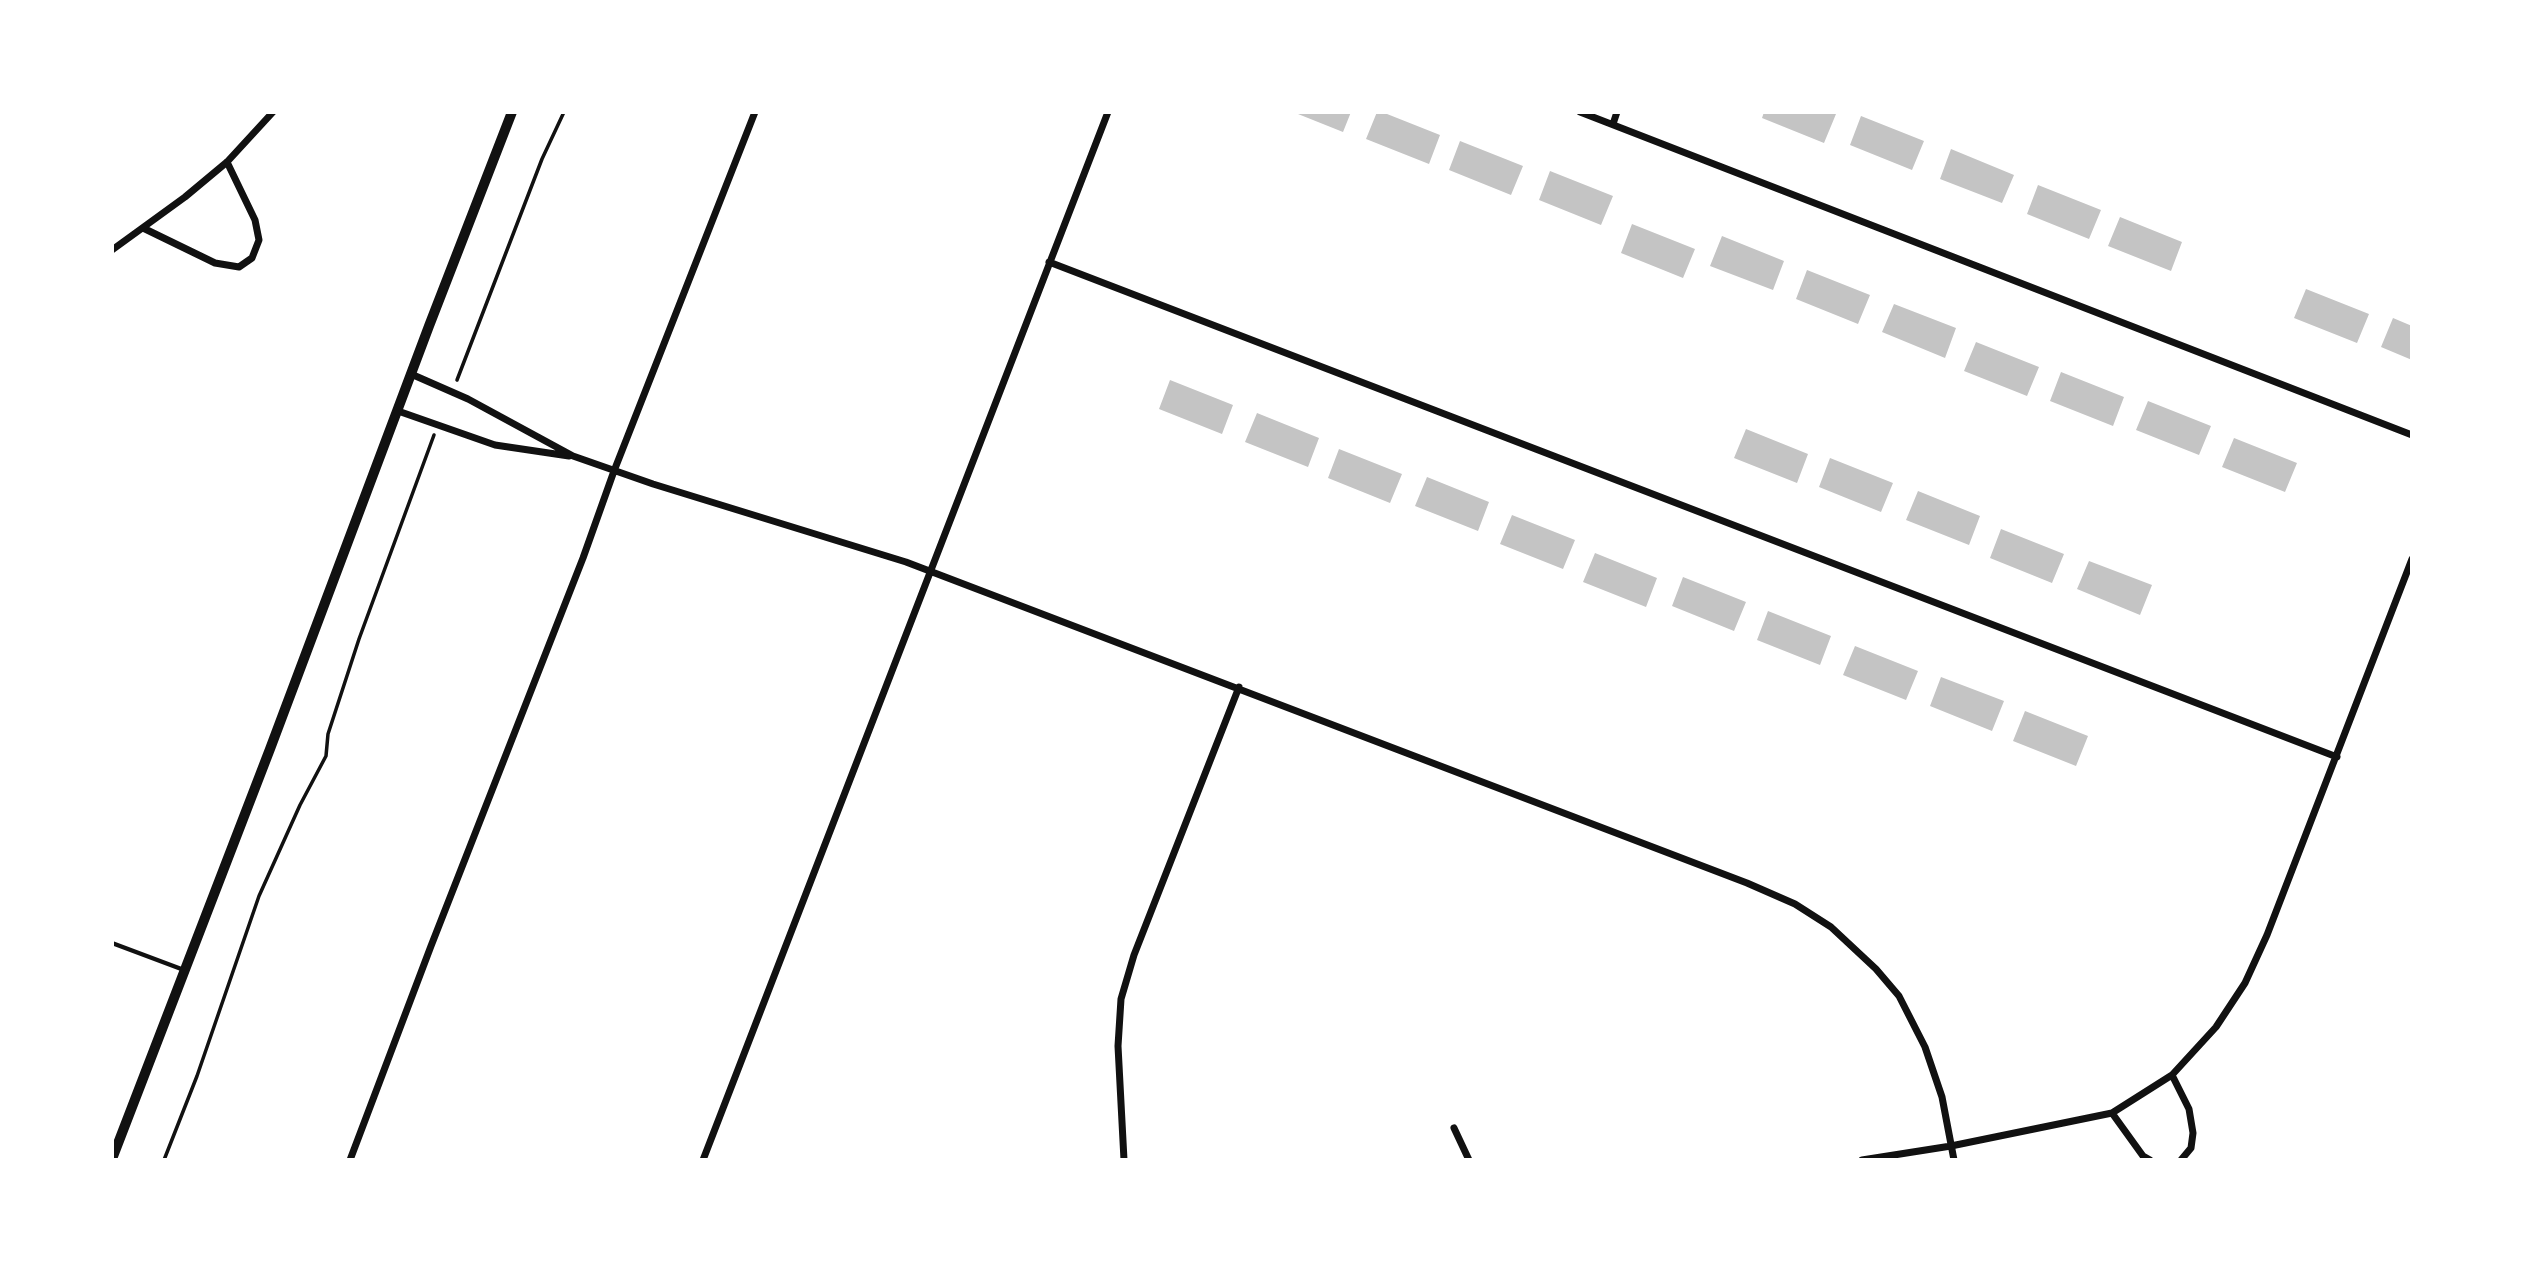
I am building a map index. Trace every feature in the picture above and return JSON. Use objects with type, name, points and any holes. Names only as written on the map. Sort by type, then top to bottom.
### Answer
[{"type":"street","points":[[112,250],[185,197],[227,162],[273,112]]},
{"type":"street","points":[[112,1159],[512,112]]},
{"type":"street","points":[[350,1160],[583,558],[614,471],[755,112]]},
{"type":"street","points":[[716,1160],[704,1158],[1108,112]]},
{"type":"street","points":[[1580,112],[2412,435]]},
{"type":"street","points":[[1613,124],[1618,112]]},
{"type":"street","points":[[143,228],[215,263],[239,267],[252,258],[260,240],[255,220],[227,162]]},
{"type":"street","points":[[1049,262],[2337,757]]},
{"type":"street","points":[[411,374],[451,391],[573,456],[930,571],[1746,883],[1804,910],[1831,928],[1876,969],[1899,996],[1925,1047],[1942,1097],[1954,1160]]},
{"type":"street","points":[[398,411],[495,445],[573,456]]},
{"type":"street","points":[[1862,1160],[1951,1146],[2112,1113],[2172,1074],[2216,1027],[2245,983],[2267,935],[2412,559]]},
{"type":"street","points":[[1124,1160],[1118,1046],[1121,999],[1135,955],[1239,687]]},
{"type":"street","points":[[2172,1074],[2189,1109],[2193,1133],[2191,1149],[2181,1160]]},
{"type":"street","points":[[2112,1113],[2143,1156],[2150,1160]]},
{"type":"street","points":[[1454,1128],[1469,1160]]},
{"type":"lane","points":[[112,943],[185,971]]},
{"type":"path","points":[[451,391],[480,327],[542,159],[564,112]]},
{"type":"path","points":[[164,1160],[197,1076],[259,895],[300,805],[326,756],[328,734],[359,639],[438,426]]},
{"type":"building","points":[[1293,112],[1351,112],[1343,132]]},
{"type":"building","points":[[1377,112],[1440,135],[1429,164],[1366,139]]},
{"type":"building","points":[[1764,112],[1836,114],[1824,143],[1762,118]]},
{"type":"building","points":[[1861,116],[1924,141],[1912,170],[1850,145]]},
{"type":"building","points":[[1460,141],[1523,166],[1511,195],[1449,170]]},
{"type":"building","points":[[1951,149],[2014,175],[2002,203],[1940,179]]},
{"type":"building","points":[[1550,171],[1613,196],[1601,225],[1539,200]]},
{"type":"building","points":[[2038,185],[2101,210],[2089,239],[2027,214]]},
{"type":"building","points":[[2120,217],[2182,242],[2171,271],[2108,246]]},
{"type":"building","points":[[1632,224],[1695,249],[1683,278],[1621,253]]},
{"type":"building","points":[[1722,236],[1784,261],[1773,290],[1710,266]]},
{"type":"building","points":[[1807,270],[1870,295],[1858,324],[1796,299]]},
{"type":"building","points":[[2306,289],[2369,314],[2357,343],[2294,318]]},
{"type":"building","points":[[1894,304],[1956,328],[1945,358],[1882,332]]},
{"type":"building","points":[[2393,318],[2412,326],[2412,360],[2381,347]]},
{"type":"building","points":[[1976,342],[2039,367],[2027,396],[1964,371]]},
{"type":"building","points":[[2061,372],[2124,397],[2113,426],[2050,401]]},
{"type":"building","points":[[1170,380],[1233,405],[1222,434],[1159,409]]},
{"type":"building","points":[[2148,401],[2211,426],[2199,455],[2136,430]]},
{"type":"building","points":[[1257,413],[1319,438],[1308,467],[1245,442]]},
{"type":"building","points":[[1746,429],[1808,454],[1797,483],[1734,458]]},
{"type":"building","points":[[2234,438],[2297,463],[2285,492],[2222,467]]},
{"type":"building","points":[[1339,449],[1402,474],[1390,503],[1328,478]]},
{"type":"building","points":[[1830,458],[1893,483],[1881,512],[1819,487]]},
{"type":"building","points":[[1427,477],[1489,502],[1478,531],[1415,506]]},
{"type":"building","points":[[1918,491],[1980,516],[1969,545],[1906,520]]},
{"type":"building","points":[[1512,515],[1575,540],[1563,569],[1500,544]]},
{"type":"building","points":[[2001,529],[2064,554],[2052,583],[1990,558]]},
{"type":"building","points":[[1595,553],[1657,578],[1646,607],[1583,582]]},
{"type":"building","points":[[2089,561],[2152,585],[2140,615],[2077,589]]},
{"type":"building","points":[[1683,577],[1746,602],[1734,631],[1672,606]]},
{"type":"building","points":[[1768,611],[1831,636],[1820,665],[1757,640]]},
{"type":"building","points":[[1855,646],[1918,671],[1906,700],[1843,675]]},
{"type":"building","points":[[1941,677],[2004,701],[1992,731],[1930,706]]},
{"type":"building","points":[[2025,711],[2088,736],[2076,766],[2013,741]]}]
